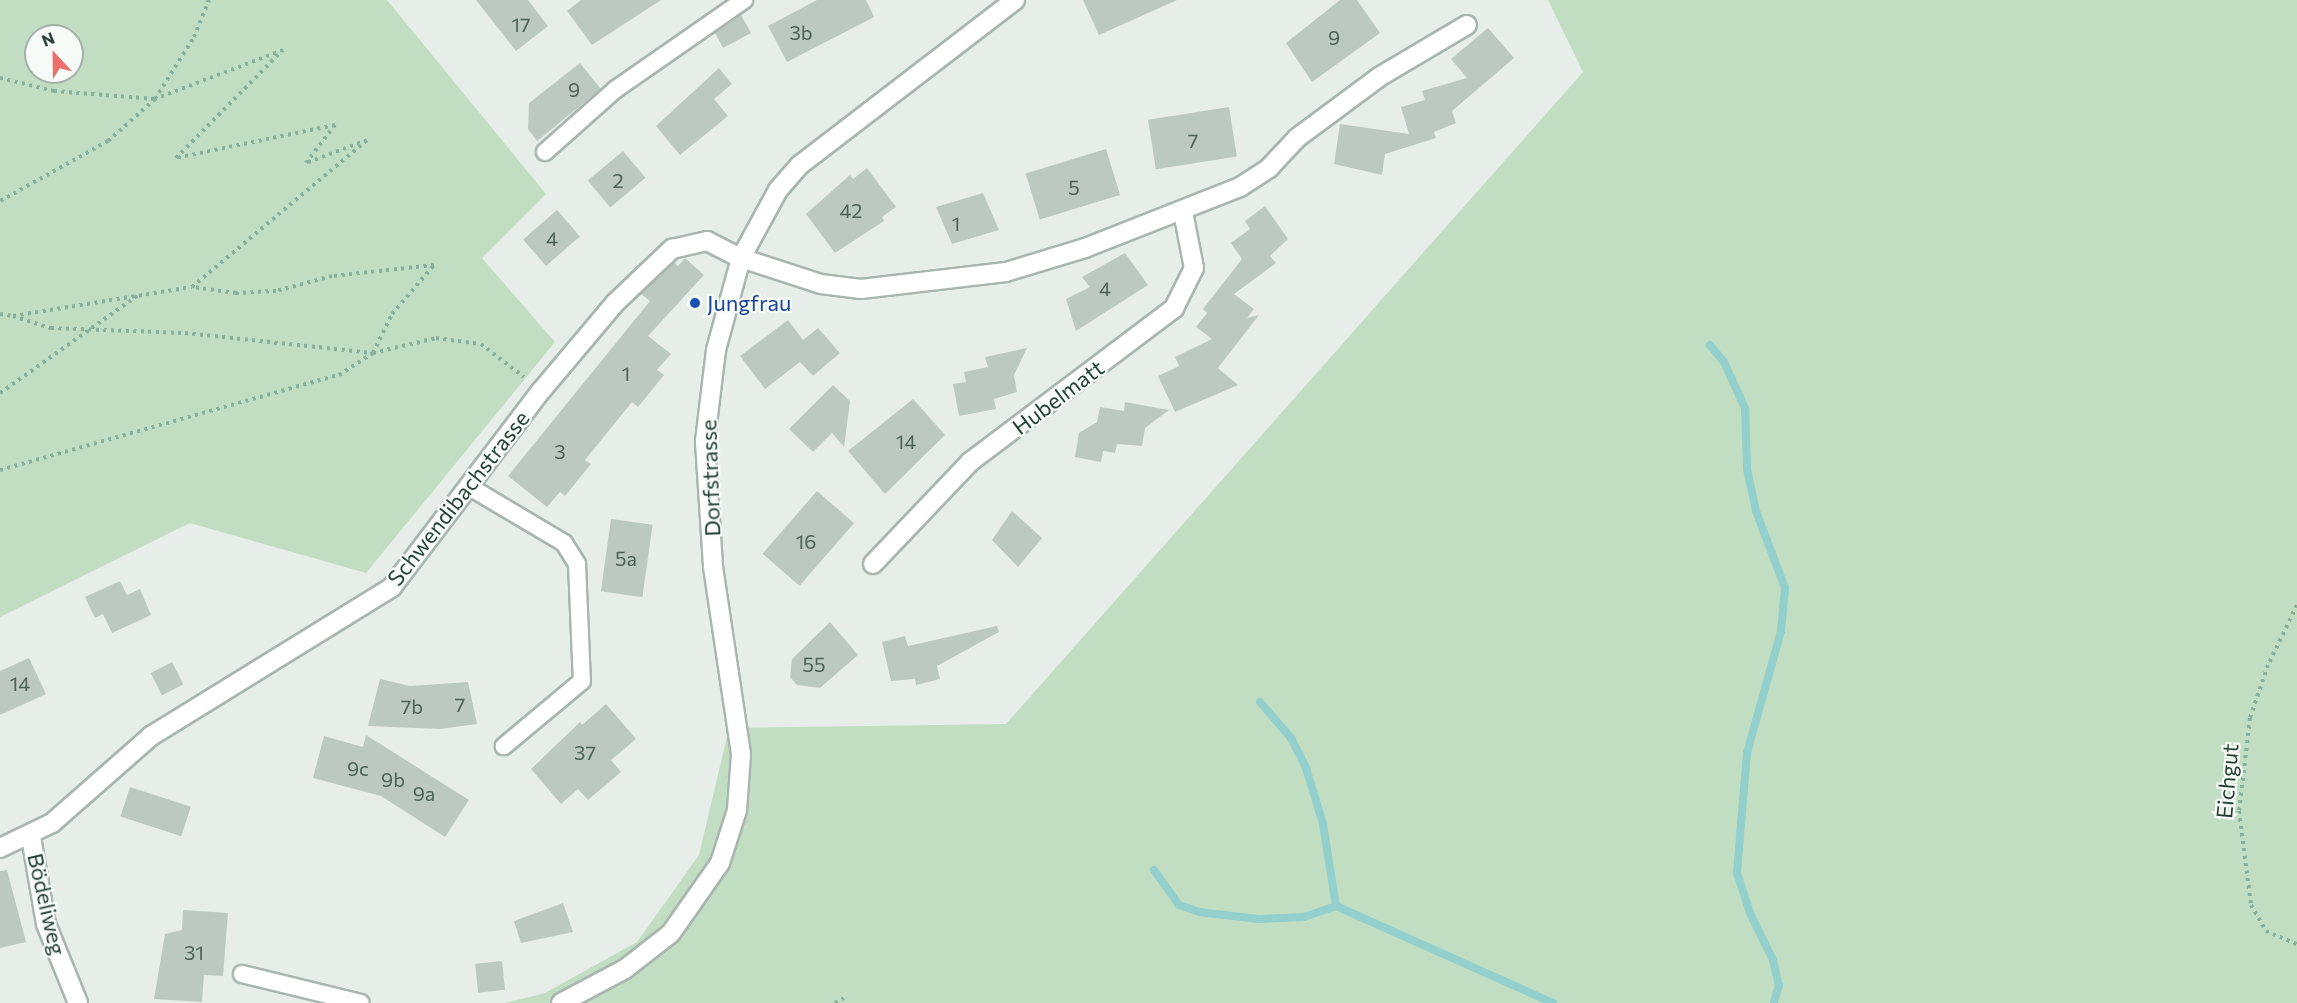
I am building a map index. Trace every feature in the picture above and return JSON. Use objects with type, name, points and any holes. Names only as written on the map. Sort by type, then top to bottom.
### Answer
[{"type":"street","name":"Dorfstrasse","points":[[561,1003],[625,969],[671,933],[711,879],[737,810],[741,754],[713,566],[705,441],[716,350],[741,258],[778,190],[800,165],[1015,0]]},
{"type":"street","points":[[741,258],[842,287],[916,286],[1006,272],[1183,212],[1240,187],[1379,77],[1467,25]]},
{"type":"street","name":"Hubelmatt","points":[[873,564],[970,462],[1174,308],[1194,268],[1183,212]]},
{"type":"street","name":"Schwendibachstrasse","points":[[0,848],[31,837],[151,736],[392,587],[541,391],[615,303],[672,249],[701,240],[741,258]]},
{"type":"street","name":"Bödeliweg","points":[[31,837],[46,924],[78,1003]]},
{"type":"lane","points":[[545,152],[616,89],[744,0]]},
{"type":"lane","points":[[468,486],[564,543],[577,564],[582,681],[504,746]]},
{"type":"lane","points":[[242,974],[361,1003]]},
{"type":"path","points":[[0,201],[108,141],[155,99],[194,37],[209,0]]},
{"type":"path","points":[[0,78],[54,91],[155,99],[283,50],[176,158],[334,125],[306,163],[367,140],[192,287]]},
{"type":"path","points":[[13,316],[192,287],[236,293],[276,291],[332,276],[434,265],[392,314],[373,353]]},
{"type":"path","points":[[0,393],[140,294]]},
{"type":"path","points":[[0,315],[13,316],[51,328],[196,334],[373,353]]},
{"type":"path","points":[[0,470],[339,375],[373,353],[436,338],[481,344],[541,391]]},
{"type":"path","name":"Eichgut","points":[[2297,605],[2268,666],[2250,718],[2239,811],[2251,905],[2266,931],[2297,944]]},
{"type":"path","points":[[835,1003],[844,998]]},
{"type":"green space","points":[[0,0],[387,0],[546,194],[482,258],[555,342],[366,573],[190,523],[0,617]]},
{"type":"green space","points":[[1548,0],[2297,0],[2297,1003],[505,1003],[545,993],[637,942],[699,855],[729,728],[1006,724],[1583,72]]},
{"type":"building","points":[[476,0],[528,0],[548,26],[516,51]]},
{"type":"building","points":[[581,0],[661,0],[592,45],[567,11]]},
{"type":"building","points":[[817,0],[866,0],[874,17],[787,62],[768,26]]},
{"type":"building","points":[[1083,0],[1177,0],[1099,35]]},
{"type":"building","points":[[1340,0],[1357,0],[1380,33],[1312,82],[1286,43]]},
{"type":"building","points":[[741,15],[751,33],[723,48],[715,33]]},
{"type":"building","points":[[1488,28],[1514,58],[1452,111],[1456,123],[1434,132],[1436,138],[1385,154],[1382,175],[1334,164],[1340,124],[1409,134],[1401,107],[1425,100],[1422,91],[1467,78],[1451,59]]},
{"type":"building","points":[[580,63],[601,89],[537,141],[528,129],[529,103]]},
{"type":"building","points":[[719,68],[732,84],[714,99],[728,116],[680,155],[656,126]]},
{"type":"building","points":[[1229,107],[1237,156],[1156,169],[1148,120]]},
{"type":"building","points":[[1106,149],[1120,195],[1040,219],[1026,174]]},
{"type":"building","points":[[623,151],[645,178],[610,207],[588,181]]},
{"type":"building","points":[[867,168],[896,207],[882,217],[884,221],[835,253],[806,214],[850,175],[853,179]]},
{"type":"building","points":[[983,193],[999,230],[952,244],[936,207]]},
{"type":"building","points":[[1265,206],[1288,239],[1270,256],[1276,263],[1234,294],[1254,309],[1247,318],[1259,315],[1218,368],[1238,385],[1175,412],[1158,376],[1179,366],[1175,357],[1212,339],[1196,327],[1207,313],[1203,309],[1242,259],[1231,243],[1250,229],[1245,221]]},
{"type":"building","points":[[557,210],[580,236],[546,266],[523,240]]},
{"type":"building","points":[[1125,253],[1148,285],[1076,331],[1066,299],[1090,287],[1082,277]]},
{"type":"building","points":[[685,258],[704,275],[648,336],[671,354],[657,370],[664,375],[638,407],[632,402],[585,460],[591,464],[565,496],[560,492],[547,507],[508,476],[650,301],[641,294],[674,262],[678,266]]},
{"type":"building","points":[[788,320],[803,340],[818,328],[840,353],[813,376],[800,362],[765,389],[740,356]]},
{"type":"building","points":[[1027,348],[1014,375],[1017,392],[994,399],[996,409],[959,416],[953,384],[966,382],[964,372],[988,367],[985,357]]},
{"type":"building","points":[[833,385],[850,401],[844,447],[832,433],[813,452],[789,429]]},
{"type":"building","points":[[913,399],[945,435],[885,494],[848,451]]},
{"type":"building","points":[[1125,402],[1169,410],[1145,428],[1142,446],[1117,444],[1115,453],[1103,451],[1101,462],[1075,457],[1079,433],[1097,422],[1100,407],[1124,411]]},
{"type":"building","points":[[817,491],[854,523],[800,586],[763,554]]},
{"type":"building","points":[[1012,511],[1042,538],[1018,567],[992,540]]},
{"type":"building","points":[[611,519],[653,525],[642,597],[601,591]]},
{"type":"building","points":[[120,581],[127,595],[140,589],[151,615],[112,633],[103,614],[95,618],[85,597]]},
{"type":"building","points":[[830,622],[858,655],[820,688],[797,685],[790,677],[792,659]]},
{"type":"building","points":[[997,626],[999,632],[937,666],[940,679],[916,685],[915,679],[891,681],[882,642],[905,636],[908,646]]},
{"type":"building","points":[[29,658],[46,694],[0,715],[0,671]]},
{"type":"building","points":[[172,662],[183,684],[162,695],[151,673]]},
{"type":"building","points":[[380,679],[410,686],[468,682],[477,724],[440,729],[368,726]]},
{"type":"building","points":[[606,704],[636,739],[611,760],[621,772],[588,800],[578,789],[561,804],[531,769],[580,722],[582,725]]},
{"type":"building","points":[[366,735],[469,800],[445,837],[381,796],[313,778],[324,736],[363,747]]},
{"type":"building","points":[[130,787],[191,807],[181,836],[120,816]]},
{"type":"building","points":[[7,870],[26,942],[0,948],[0,871]]},
{"type":"building","points":[[563,903],[573,932],[521,943],[514,921]]},
{"type":"building","points":[[183,910],[228,913],[223,976],[204,975],[202,1002],[154,999],[165,934],[182,930]]},
{"type":"building","points":[[502,961],[505,990],[478,993],[475,964]]},
{"type":"waterway","points":[[1710,345],[1724,362],[1745,408],[1747,469],[1756,511],[1785,588],[1781,631],[1747,753],[1737,873],[1750,913],[1773,960],[1779,985],[1774,1003]]},
{"type":"waterway","points":[[1260,702],[1291,738],[1306,768],[1323,824],[1336,906]]},
{"type":"waterway","points":[[1154,870],[1179,905],[1199,912],[1259,919],[1304,917],[1336,906],[1553,1003]]},
{"type":"place","name":"Jungfrau","points":[[695,303]]}]
